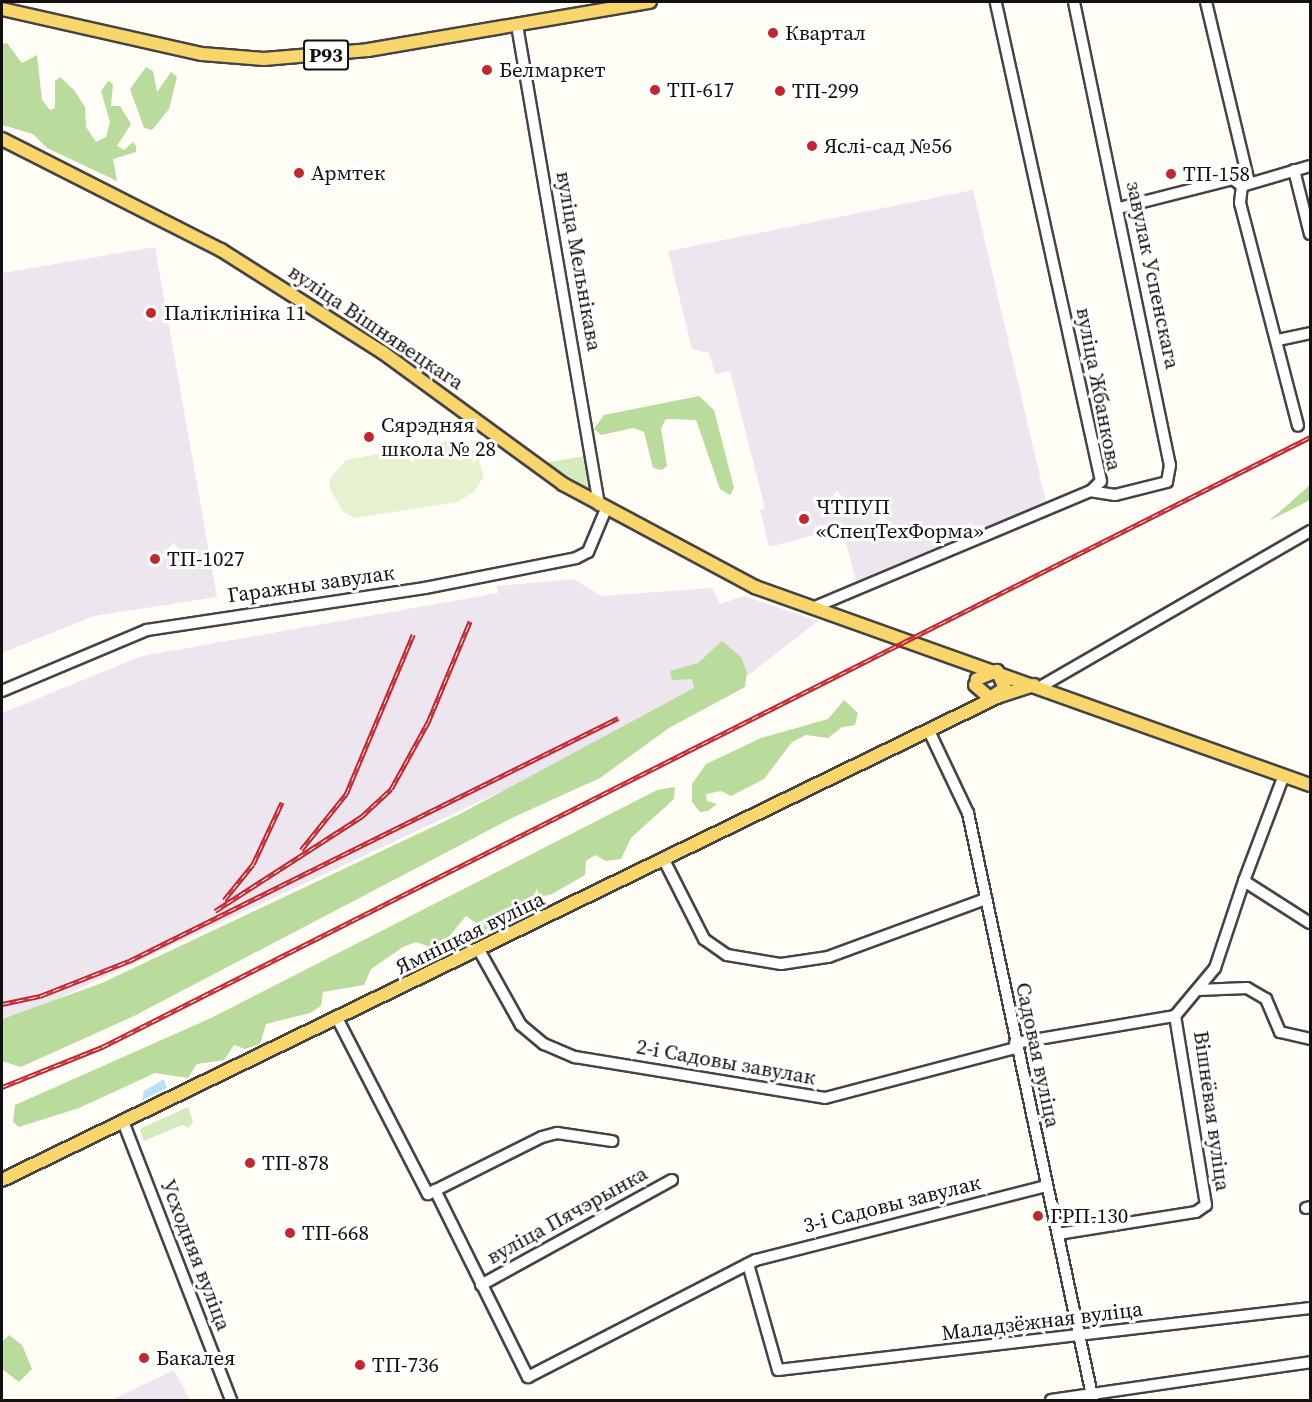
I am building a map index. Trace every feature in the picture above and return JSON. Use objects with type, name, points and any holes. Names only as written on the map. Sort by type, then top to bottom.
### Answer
[{"type":"main road","name":"Р93","points":[[2,9],[202,54],[264,59],[369,50],[517,25],[622,4],[650,2]]},
{"type":"main road","name":"вуліца Вішнявецкага","points":[[2,139],[136,204],[285,288],[603,507],[755,586],[817,606],[1311,785]]},
{"type":"main road","points":[[954,719],[976,682],[997,672],[1005,686],[997,697],[984,696],[976,682],[964,660]]},
{"type":"main road","name":"Ямніцкая вуліца","points":[[2,1180],[124,1124],[997,697],[1037,686]]},
{"type":"street","name":"вуліца Жбанкова","points":[[817,606],[1091,491],[1101,481],[996,2]]},
{"type":"street","name":"завулак Успенскага","points":[[1074,2],[1119,208],[1170,465],[1167,482],[1115,495],[1091,491]]},
{"type":"street","points":[[1206,2],[1245,184],[1240,203],[1264,307],[1278,340],[1298,426]]},
{"type":"street","name":"вуліца Мельнікава","points":[[517,25],[603,507]]},
{"type":"street","points":[[1119,208],[1233,178],[1245,184],[1311,166]]},
{"type":"street","points":[[1294,170],[1311,234]]},
{"type":"street","points":[[1278,340],[1311,333]]},
{"type":"street","name":"Гаражны завулак","points":[[2,691],[147,630],[425,588],[576,558],[588,552],[603,507]]},
{"type":"street","points":[[1037,686],[1311,531]]},
{"type":"street","name":"Садовая вуліца","points":[[928,731],[968,813],[1015,1046],[1092,1397]]},
{"type":"street","points":[[1175,1016],[1215,968],[1244,881],[1284,775]]},
{"type":"street","points":[[664,860],[704,939],[727,955],[781,964],[821,960],[987,899]]},
{"type":"street","points":[[1244,881],[1311,923]]},
{"type":"street","name":"2-і Садовы завулак","points":[[479,950],[521,1025],[544,1044],[575,1057],[825,1098],[1015,1046],[1175,1016]]},
{"type":"street","points":[[1198,990],[1247,988],[1266,999],[1280,1032],[1311,1039]]},
{"type":"street","name":"Вішнёвая вуліца","points":[[1058,1234],[1204,1208],[1175,1016]]},
{"type":"street","points":[[338,1020],[482,1285]]},
{"type":"street","name":"Усходняя вуліца","points":[[124,1124],[231,1401]]},
{"type":"street","points":[[431,1192],[542,1137],[557,1133],[612,1140]]},
{"type":"street","name":"вуліца Пячэрынка","points":[[482,1285],[672,1180]]},
{"type":"street","name":"3-і Садовы завулак","points":[[482,1285],[528,1377],[748,1264],[1047,1186]]},
{"type":"street","name":"Маладзёжная вуліца","points":[[748,1264],[778,1370],[1078,1337],[1311,1308]]},
{"type":"street","points":[[1051,1401],[1092,1397],[1311,1362]]},
{"type":"shaded area","points":[[973,190],[1046,502],[856,581],[842,528],[769,547],[760,510],[765,508],[730,371],[715,374],[709,353],[692,349],[668,251]]},
{"type":"shaded area","points":[[155,247],[217,597],[94,616],[2,653],[2,273]]},
{"type":"shaded area","points":[[574,579],[601,596],[712,588],[720,604],[744,596],[818,621],[746,677],[42,1006],[2,1018],[2,713],[142,656],[498,593],[497,586]]},
{"type":"shaded area","points":[[174,1370],[190,1400],[111,1400]]},
{"type":"green space","points":[[7,43],[22,63],[37,55],[42,100],[50,110],[55,108],[55,81],[60,77],[74,90],[85,107],[86,127],[96,142],[106,137],[110,122],[101,91],[108,81],[113,84],[111,106],[120,106],[131,124],[117,146],[124,150],[133,142],[136,146],[136,152],[113,159],[117,181],[47,148],[33,134],[2,125],[2,44]]},
{"type":"green space","points":[[146,67],[153,71],[157,92],[171,72],[177,77],[169,109],[152,130],[144,128],[130,89]]},
{"type":"green space","points":[[699,396],[714,410],[734,488],[730,495],[720,489],[696,420],[666,419],[661,428],[667,466],[662,470],[653,468],[644,432],[633,428],[601,435],[594,429],[604,415]]},
{"type":"green space","points":[[455,439],[476,452],[484,476],[475,491],[458,502],[355,518],[343,512],[329,487],[331,477],[346,460]]},
{"type":"green space","points":[[586,456],[591,492],[548,463],[549,462]]},
{"type":"green space","points":[[1310,485],[1310,500],[1269,521]]},
{"type":"green space","points":[[722,641],[741,657],[747,672],[745,687],[669,728],[600,778],[514,817],[134,1016],[21,1067],[2,1061],[2,1019],[102,983],[460,814],[694,688],[692,679],[672,680],[670,671],[698,663]]},
{"type":"green space","points":[[844,700],[858,713],[855,725],[842,727],[828,738],[806,735],[792,742],[764,779],[731,796],[721,791],[706,794],[707,801],[717,804],[708,811],[700,812],[692,802],[692,784],[706,764],[761,738],[828,719]]},
{"type":"green space","points":[[675,787],[674,799],[631,838],[621,859],[606,861],[595,855],[586,861],[585,875],[552,894],[528,900],[523,911],[488,932],[466,916],[438,950],[416,942],[403,947],[371,969],[364,985],[323,992],[321,1006],[310,1013],[266,1024],[260,1044],[245,1049],[234,1045],[224,1060],[197,1064],[188,1078],[155,1073],[79,1108],[19,1127],[13,1122],[15,1105],[211,1018],[657,790]]},
{"type":"green space","points":[[188,1107],[193,1121],[189,1128],[182,1125],[144,1141],[140,1129]]},
{"type":"green space","points":[[9,1335],[22,1345],[32,1369],[19,1382],[2,1369],[2,1342]]},
{"type":"water","points":[[164,1079],[167,1088],[142,1100],[144,1091]]},
{"type":"railway","points":[[2,1087],[102,1047],[1310,437]]},
{"type":"railway","points":[[215,911],[361,817],[391,789],[428,722],[470,621]]},
{"type":"railway","points":[[301,850],[346,794],[413,635]]},
{"type":"railway","points":[[2,1004],[40,996],[129,961],[618,718]]},
{"type":"railway","points":[[224,900],[253,864],[282,802]]},
{"type":"place","name":"Квартал","points":[[773,33]]},
{"type":"place","name":"Белмаркет","points":[[487,70]]},
{"type":"place","name":"ТП-617","points":[[655,90]]},
{"type":"place","name":"ТП-299","points":[[780,91]]},
{"type":"place","name":"Яслі-сад №56","points":[[812,146]]},
{"type":"place","name":"Армтек","points":[[299,173]]},
{"type":"place","name":"ТП-158","points":[[1171,174]]},
{"type":"place","name":"Паліклініка 11","points":[[151,313]]},
{"type":"place","name":"Сярэдняя школа № 28","points":[[369,437]]},
{"type":"place","name":"ЧТПУП «СпецТехФорма»","points":[[804,519]]},
{"type":"place","name":"ТП-1027","points":[[155,559]]},
{"type":"place","name":"ТП-878","points":[[250,1163]]},
{"type":"place","name":"ГРП-130","points":[[1038,1216]]},
{"type":"place","name":"ТП-668","points":[[290,1233]]},
{"type":"place","name":"Бакалея","points":[[144,1358]]},
{"type":"place","name":"ТП-736","points":[[360,1365]]}]
